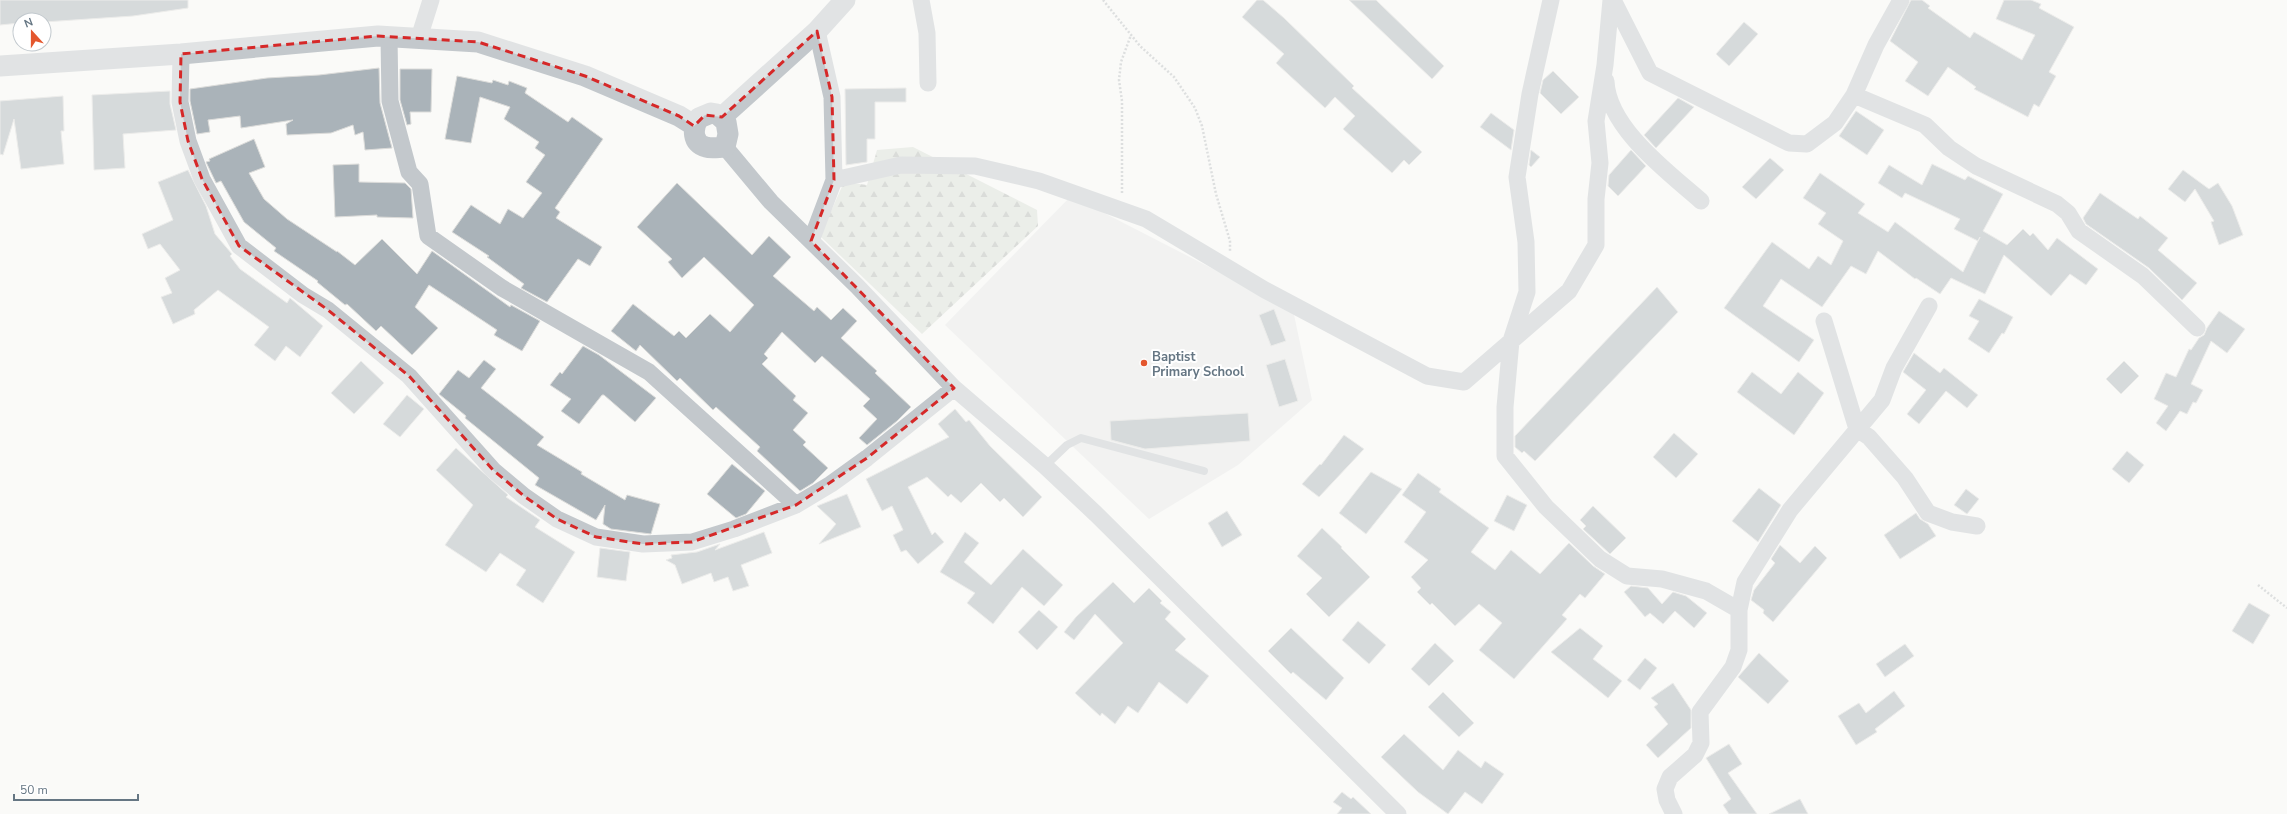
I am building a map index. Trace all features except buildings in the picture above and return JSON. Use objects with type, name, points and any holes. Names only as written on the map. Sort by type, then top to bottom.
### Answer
[{"type":"street","points":[[419,38],[431,0]]},
{"type":"street","points":[[722,117],[817,31],[845,0]]},
{"type":"street","points":[[921,0],[927,33],[928,83]]},
{"type":"street","points":[[1551,0],[1521,143],[1517,177],[1526,242],[1526,292],[1511,341],[1505,407],[1505,456],[1546,507],[1600,559],[1627,576],[1662,579],[1706,591],[1739,610]]},
{"type":"street","points":[[834,180],[901,166],[975,166],[1039,180],[1146,219],[1265,290],[1427,376],[1464,382],[1569,291],[1596,244],[1596,199],[1600,163],[1596,121],[1605,65],[1612,0]]},
{"type":"street","points":[[1612,0],[1650,73],[1789,143],[1807,144],[1835,123],[1854,95],[1876,45],[1901,0]]},
{"type":"street","points":[[811,241],[834,180],[832,98],[817,31]]},
{"type":"street","points":[[389,37],[390,101],[409,172],[420,184],[428,236],[502,288],[649,372],[796,505]]},
{"type":"street","points":[[0,66],[180,54],[389,37],[478,42],[585,76],[679,116],[695,126]]},
{"type":"street","points":[[180,54],[180,102],[188,141],[202,179],[239,246],[303,295],[328,310],[409,376],[494,470],[524,496],[557,519],[596,537],[643,544],[692,542],[734,529],[796,505],[831,484],[867,458],[954,388]]},
{"type":"street","points":[[1605,65],[1606,92],[1627,133],[1659,165],[1701,201]]},
{"type":"street","points":[[1854,95],[1925,125],[1949,148],[1976,166],[2057,204],[2068,213],[2079,231],[2143,276],[2197,328]]},
{"type":"street","points":[[725,147],[728,128],[722,117],[717,114],[705,115],[699,118],[695,126],[695,137],[703,146],[725,147],[771,202],[857,286],[954,388],[1045,466],[1102,519],[1398,814]]},
{"type":"street","points":[[1674,814],[1667,800],[1665,789],[1670,777],[1695,755],[1701,743],[1700,712],[1732,667],[1739,650],[1739,610],[1745,582],[1790,510],[1882,400],[1894,368],[1929,306]]},
{"type":"street","points":[[1824,320],[1857,429],[1869,437],[1905,478],[1928,513],[1952,522],[1977,526]]},
{"type":"lane","points":[[1045,466],[1067,445],[1081,438],[1204,471]]},
{"type":"path","points":[[1102,0],[1140,46],[1174,77],[1195,108],[1202,126],[1216,194],[1230,241],[1230,254],[1223,265]]},
{"type":"path","points":[[1121,210],[1122,101],[1119,80],[1121,62],[1131,35]]},
{"type":"path","points":[[2258,585],[2287,608]]},
{"type":"highlighted area","points":[[817,31],[832,97],[834,180],[811,241],[954,388],[867,458],[796,505],[692,542],[643,544],[596,537],[557,519],[524,496],[493,470],[409,376],[328,310],[239,246],[202,179],[188,141],[180,102],[181,54],[378,36],[478,42],[585,76],[679,116],[694,126],[705,115],[722,117]]},
{"type":"shaded area","name":"Baptist Primary School","points":[[1071,196],[1293,310],[1312,400],[1238,465],[1149,519],[945,325]]},
{"type":"green space","points":[[913,147],[1037,210],[1038,226],[922,334],[820,236],[844,182],[867,185],[877,150]]},
{"type":"place","name":"Baptist Primary School","points":[[1144,363]]}]
